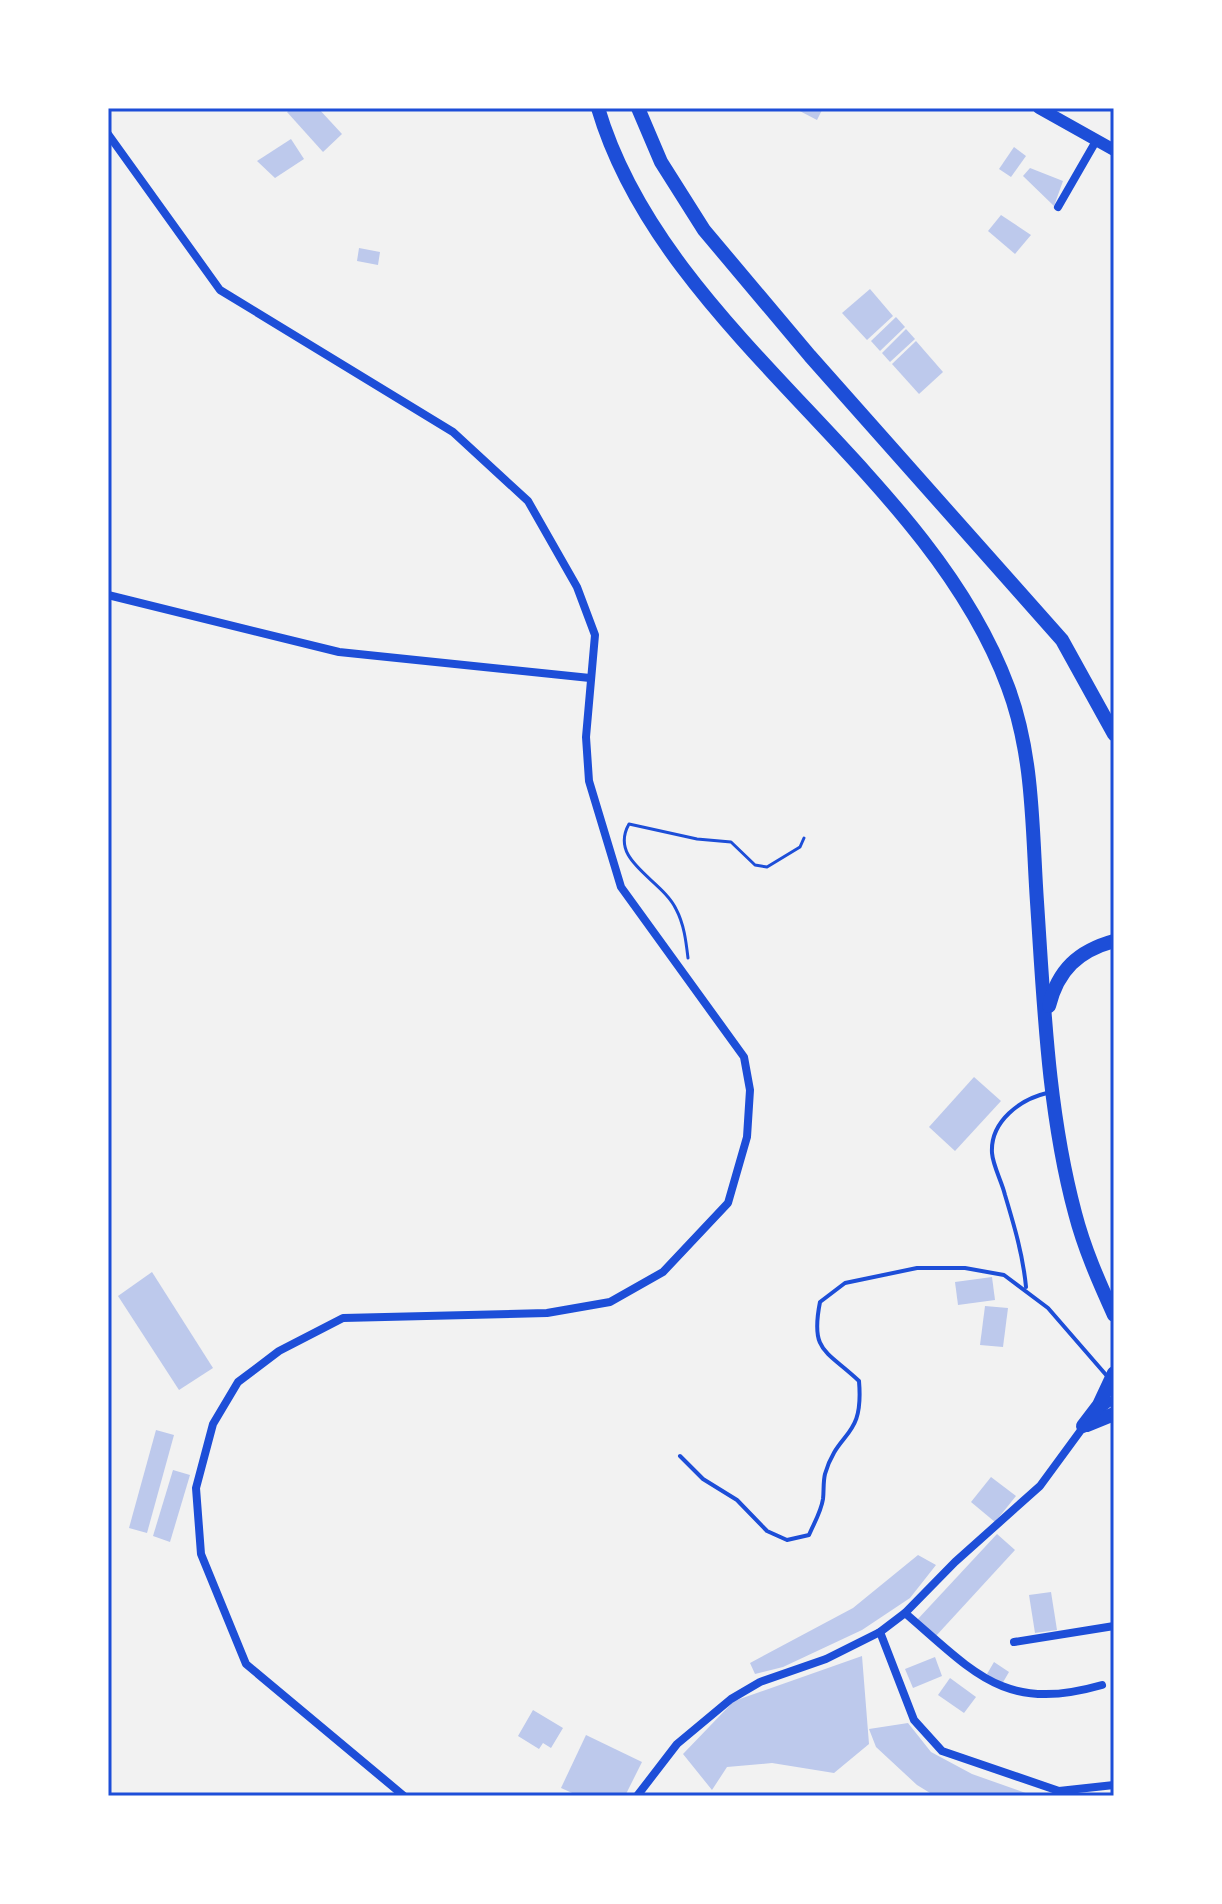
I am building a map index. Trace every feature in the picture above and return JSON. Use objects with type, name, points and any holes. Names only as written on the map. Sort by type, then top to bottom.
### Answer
[{"type":"highway","points":[[598,108],[618,166],[659,234],[707,296],[939,562],[981,627],[1008,687],[1027,749],[1053,1094],[1075,1214],[1114,1315]]},
{"type":"highway","points":[[638,108],[661,162],[704,230],[810,356],[1062,640],[1114,734]]},
{"type":"highway","points":[[1046,1030],[1054,985],[1070,963],[1092,947],[1114,941]]},
{"type":"highway","points":[[1083,1426],[1113,1377]]},
{"type":"highway","points":[[1083,1426],[1114,1414]]},
{"type":"main road","points":[[1039,108],[1114,150]]},
{"type":"street","points":[[108,134],[220,290],[453,432],[528,501],[577,587],[595,635],[586,737],[589,781],[621,887],[744,1057],[750,1090],[747,1137],[728,1203],[663,1272],[610,1302],[547,1313],[343,1318],[279,1351],[238,1382],[213,1424],[196,1488],[201,1554],[246,1664],[404,1796]]},
{"type":"street","points":[[1058,207],[1096,141]]},
{"type":"street","points":[[108,595],[339,652],[590,678]]},
{"type":"street","points":[[637,1796],[677,1744],[731,1699],[760,1682],[826,1659],[880,1632],[905,1613],[955,1562],[1040,1486],[1083,1426],[1114,1399]]},
{"type":"street","points":[[905,1613],[968,1667],[1011,1692],[1032,1696],[1102,1685]]},
{"type":"street","points":[[1014,1642],[1114,1626]]},
{"type":"street","points":[[880,1632],[914,1720],[942,1751],[1059,1791],[1114,1785]]},
{"type":"lane","points":[[1026,1288],[1017,1237],[992,1152],[996,1134],[1008,1114],[1024,1099],[1046,1092],[1053,1094]]},
{"type":"lane","points":[[680,1456],[703,1479],[737,1500],[767,1531],[787,1540],[809,1535],[821,1510],[824,1476],[833,1453],[852,1431],[862,1409],[859,1381],[825,1354],[814,1332],[820,1302],[845,1283],[917,1268],[965,1268],[1004,1275],[1026,1288],[1057,1317],[1113,1377]]},
{"type":"path","points":[[689,977],[685,933],[675,906],[625,852],[622,836],[629,824],[697,839],[731,842],[755,865],[767,867],[800,847],[804,838]]},
{"type":"building","points":[[292,108],[318,108],[342,134],[323,152],[287,112]]},
{"type":"building","points":[[794,108],[823,108],[817,120]]},
{"type":"building","points":[[291,139],[304,159],[275,178],[257,161]]},
{"type":"building","points":[[1014,147],[1026,156],[1011,177],[999,169]]},
{"type":"building","points":[[1030,168],[1063,181],[1054,206],[1023,176]]},
{"type":"building","points":[[1001,215],[1031,235],[1015,254],[988,231]]},
{"type":"building","points":[[359,248],[380,252],[378,265],[357,261]]},
{"type":"building","points":[[870,289],[893,316],[867,340],[842,313]]},
{"type":"building","points":[[896,317],[905,327],[880,351],[871,341]]},
{"type":"building","points":[[906,329],[915,339],[890,362],[882,353]]},
{"type":"building","points":[[916,341],[943,372],[919,394],[892,364]]},
{"type":"building","points":[[974,1077],[1001,1101],[955,1151],[929,1127]]},
{"type":"building","points":[[152,1272],[213,1368],[179,1390],[118,1296]]},
{"type":"building","points":[[992,1277],[995,1300],[958,1305],[955,1282]]},
{"type":"building","points":[[985,1306],[1008,1308],[1003,1347],[980,1345]]},
{"type":"building","points":[[156,1430],[174,1435],[147,1533],[129,1528]]},
{"type":"building","points":[[173,1470],[190,1475],[170,1542],[153,1536]]},
{"type":"building","points":[[991,1477],[1016,1496],[995,1522],[971,1502]]},
{"type":"building","points":[[997,1534],[1015,1550],[935,1637],[917,1620]]},
{"type":"building","points":[[918,1555],[936,1565],[910,1598],[862,1630],[783,1667],[755,1674],[750,1663],[853,1608]]},
{"type":"building","points":[[1051,1592],[1057,1630],[1035,1633],[1029,1595]]},
{"type":"building","points":[[862,1656],[869,1744],[834,1773],[772,1763],[727,1767],[712,1790],[683,1754],[734,1701]]},
{"type":"building","points":[[935,1657],[942,1676],[913,1688],[905,1669]]},
{"type":"building","points":[[994,1662],[1009,1672],[1002,1684],[987,1674]]},
{"type":"building","points":[[950,1678],[976,1697],[964,1713],[938,1695]]},
{"type":"building","points":[[533,1710],[563,1728],[551,1748],[543,1743],[539,1749],[518,1736]]},
{"type":"building","points":[[908,1723],[931,1752],[972,1774],[1034,1796],[935,1796],[917,1785],[876,1747],[869,1729]]},
{"type":"building","points":[[586,1735],[642,1762],[625,1796],[579,1796],[561,1788]]}]
